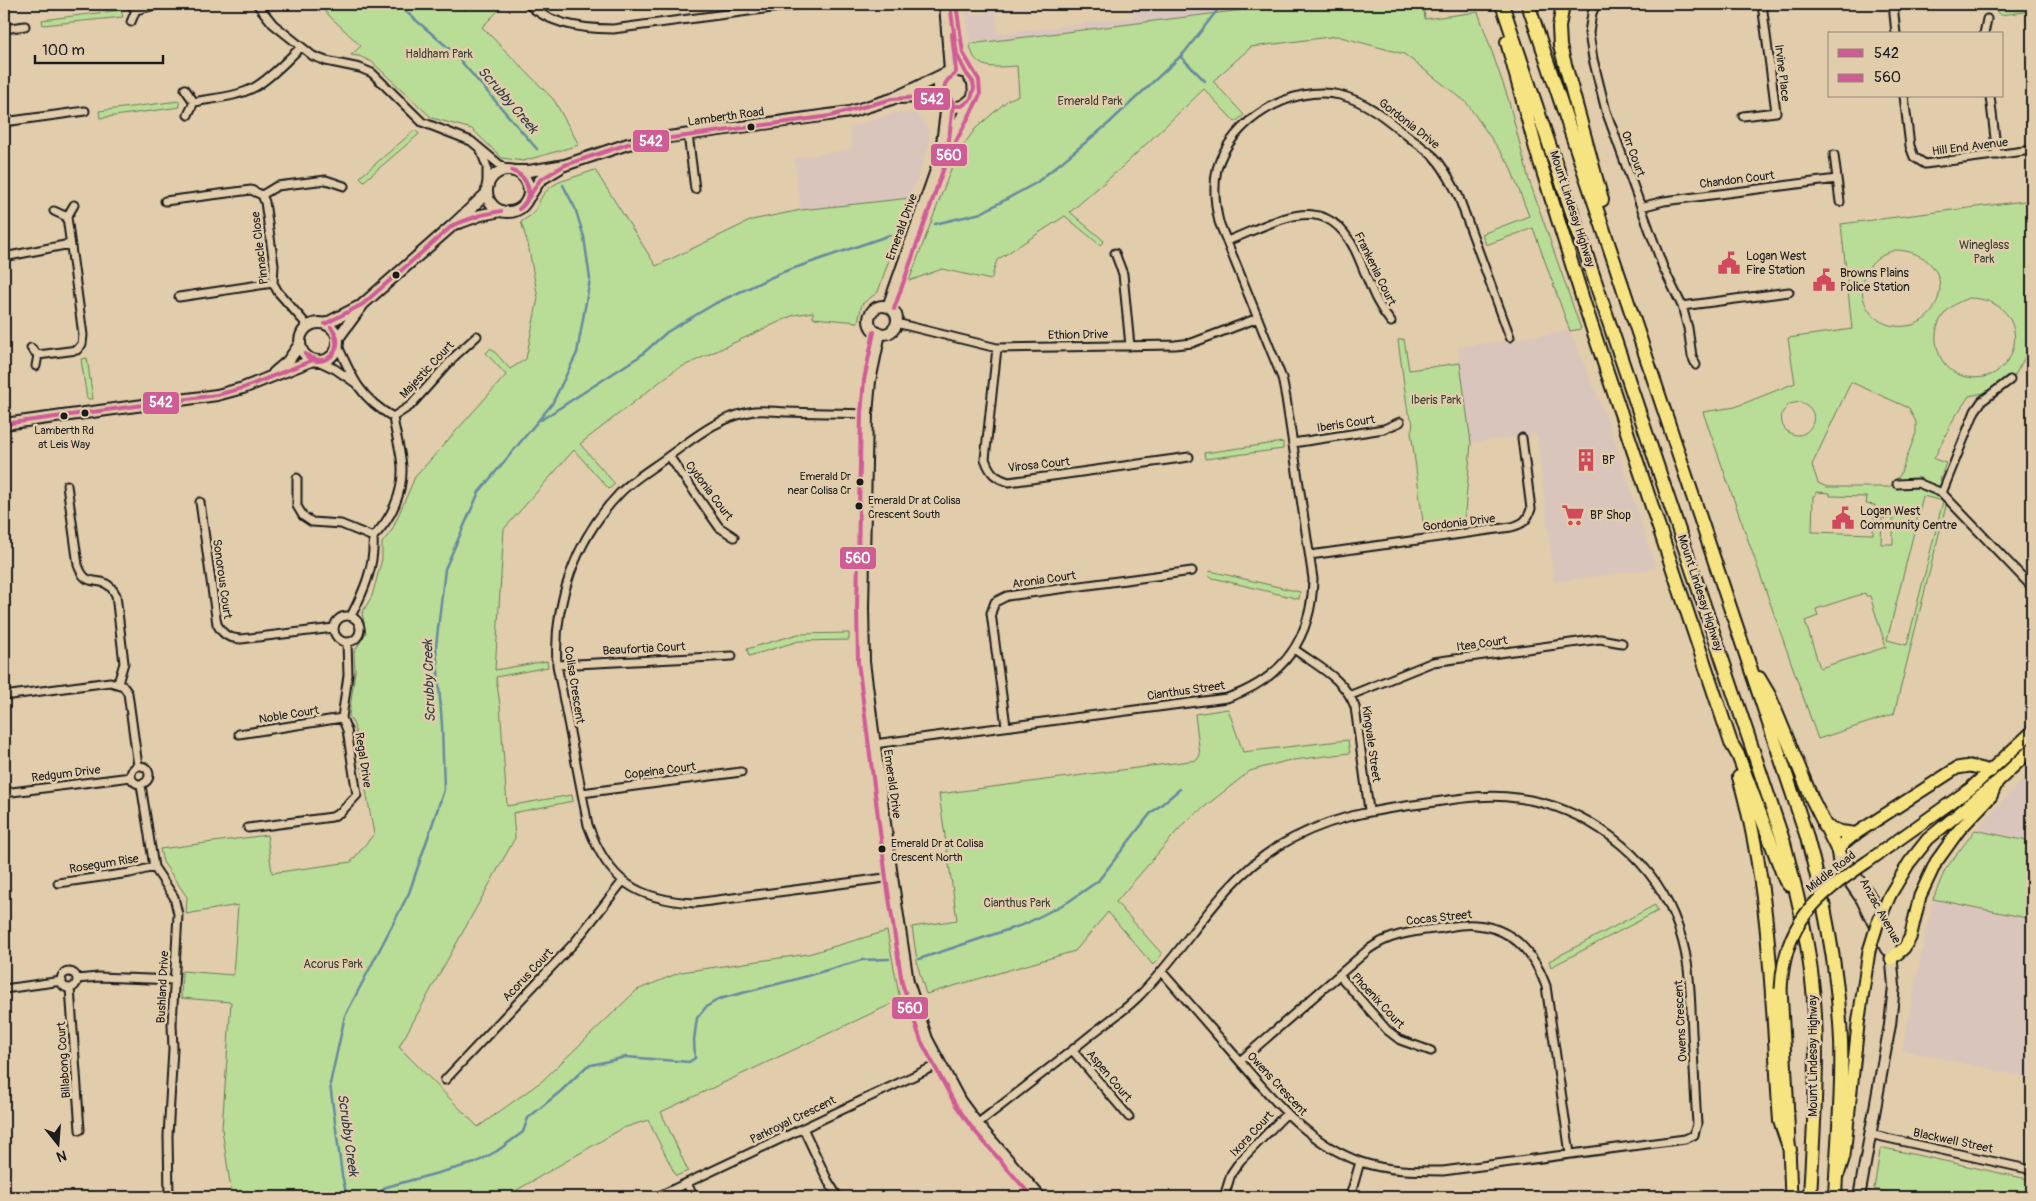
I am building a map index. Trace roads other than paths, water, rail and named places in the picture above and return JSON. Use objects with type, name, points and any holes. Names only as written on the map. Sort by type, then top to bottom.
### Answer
[{"type":"highway","points":[[1501,4],[1501,22],[1536,149],[1629,443],[1731,743],[1748,814],[1760,882],[1780,1121],[1790,1150]]},
{"type":"highway","name":"Mount Lindesay Highway","points":[[1501,4],[1780,834],[1798,895],[1812,974],[1815,1015],[1815,1088],[1810,1197]]},
{"type":"highway","name":"Mount Lindesay Highway","points":[[1528,4],[1806,834],[1830,930],[1836,979],[1841,1042],[1835,1197]]},
{"type":"highway","points":[[1563,4],[1559,27],[1560,46],[1602,197],[1603,227]]},
{"type":"highway","points":[[1748,661],[1769,695],[1824,826],[1838,851]]},
{"type":"highway","points":[[1731,743],[1738,755],[1786,880],[1798,895]]},
{"type":"highway","points":[[1824,826],[1841,832],[1855,834]]},
{"type":"main road","name":"Middle Road","points":[[1791,1197],[1781,989],[1784,961],[1789,943],[1809,908],[1832,886],[1954,800],[1994,777],[2032,732]]},
{"type":"main road","name":"Middle Road","points":[[1836,1183],[1844,1156],[1858,1025],[1869,951],[1890,894],[1909,863],[1928,839],[1994,777],[2032,748]]},
{"type":"main road","points":[[1838,851],[1855,834],[1957,768],[1970,766],[1994,777],[1991,796],[1959,830],[1936,862],[1920,896],[1910,938],[1904,948],[1891,959]]},
{"type":"street","points":[[130,4],[136,10]]},
{"type":"street","points":[[136,10],[160,4]]},
{"type":"street","points":[[257,4],[273,24],[312,56],[360,68],[372,73],[422,122],[471,141],[509,170],[519,173],[527,182],[529,188],[527,200]]},
{"type":"street","points":[[528,4],[548,17],[569,24],[591,29],[613,29],[802,4]]},
{"type":"street","name":"Emerald Drive","points":[[941,156],[944,102],[939,96],[938,84],[947,73],[945,4]]},
{"type":"street","points":[[944,102],[957,107],[967,103],[971,99],[974,88],[973,82],[957,55],[950,4]]},
{"type":"street","name":"Orr Court","points":[[1596,4],[1592,13],[1589,33],[1592,59],[1606,111],[1663,267],[1682,306],[1688,328],[1692,356],[1696,365]]},
{"type":"street","name":"Irvine Place","points":[[1743,116],[1776,112],[1762,4]]},
{"type":"street","points":[[1893,4],[1896,32]]},
{"type":"street","points":[[131,22],[136,10]]},
{"type":"street","points":[[1984,32],[1986,19]]},
{"type":"street","points":[[4,29],[25,26]]},
{"type":"street","points":[[194,102],[235,95],[254,88],[267,79],[300,48]]},
{"type":"street","points":[[947,73],[956,70],[966,73]]},
{"type":"street","name":"Lamberth Road","points":[[270,377],[288,361],[300,344],[301,334],[308,326],[325,324],[363,304],[454,225],[487,189],[494,175],[509,170],[529,171],[565,164],[628,144],[688,134],[830,116],[867,108],[892,99],[947,73]]},
{"type":"street","points":[[184,89],[194,102]]},
{"type":"street","name":"Gordonia Drive","points":[[1258,318],[1219,222],[1215,189],[1217,169],[1224,153],[1248,122],[1281,102],[1298,96],[1318,93],[1338,95],[1359,101],[1377,111],[1433,156],[1447,173],[1458,195],[1510,337]]},
{"type":"street","name":"Lamberth Road","points":[[892,99],[920,98],[944,102]]},
{"type":"street","name":"Hill End Avenue","points":[[1904,98],[1910,146],[1914,157],[1925,164],[2032,150]]},
{"type":"street","points":[[1990,98],[1996,155]]},
{"type":"street","name":"Emerald Drive","points":[[888,307],[941,156],[971,99]]},
{"type":"street","points":[[188,115],[194,102]]},
{"type":"street","points":[[4,122],[84,111]]},
{"type":"street","points":[[688,134],[695,189]]},
{"type":"street","points":[[480,149],[486,167],[487,189],[491,205],[501,211]]},
{"type":"street","points":[[1834,155],[1840,202]]},
{"type":"street","name":"Lamberth Road","points":[[454,225],[481,214],[501,211],[507,213],[519,210],[540,180],[565,164]]},
{"type":"street","name":"Chandon Court","points":[[1641,207],[1664,201],[1837,179]]},
{"type":"street","points":[[262,195],[277,186],[326,180],[344,186]]},
{"type":"street","name":"Pinnacle Close","points":[[165,201],[251,190],[262,195],[265,202],[274,264],[273,283],[278,292],[308,326]]},
{"type":"street","points":[[30,348],[38,355],[77,350],[82,344],[83,335],[66,217],[74,205]]},
{"type":"street","points":[[54,211],[66,217]]},
{"type":"street","name":"Frankenia Court","points":[[1227,240],[1293,216],[1308,214],[1323,216],[1337,225],[1347,235],[1355,249],[1379,308],[1391,322]]},
{"type":"street","points":[[4,258],[70,244]]},
{"type":"street","points":[[1115,252],[1123,274],[1130,346]]},
{"type":"street","points":[[179,297],[273,283]]},
{"type":"street","points":[[1682,306],[1788,292]]},
{"type":"street","name":"Lamberth Road","points":[[4,424],[217,394],[244,388],[316,360],[330,357],[363,304]]},
{"type":"street","points":[[883,306],[888,307],[896,315],[896,323],[892,330],[880,333],[870,325],[870,316],[875,309],[883,306]]},
{"type":"street","name":"Ethion Drive","points":[[896,323],[997,348],[1175,345],[1192,343],[1258,318]]},
{"type":"street","name":"Cianthus Street","points":[[874,744],[1227,698],[1265,681],[1294,650],[1305,626],[1313,600],[1313,579],[1282,378],[1258,318]]},
{"type":"street","points":[[325,324],[331,327],[354,382]]},
{"type":"street","name":"Emerald Drive","points":[[880,333],[870,382],[867,414],[863,635],[867,691],[908,982],[927,1039],[960,1100],[977,1124],[1040,1197]]},
{"type":"street","name":"Majestic Court","points":[[393,417],[410,406],[454,356],[477,336]]},
{"type":"street","points":[[300,344],[304,354],[335,369],[354,382],[377,408],[393,417],[402,467],[400,486],[394,510],[385,525],[373,536],[372,564],[367,582],[351,616]]},
{"type":"street","name":"Virosa Court","points":[[997,348],[985,460],[989,471],[998,478],[1009,482],[1189,457]]},
{"type":"street","points":[[36,366],[38,355]]},
{"type":"street","points":[[1942,492],[1975,411],[1982,401],[2010,380]]},
{"type":"street","name":"Colisa Crescent","points":[[867,414],[752,411],[730,416],[709,426],[620,493],[603,512],[590,531],[576,560],[561,602],[557,624],[558,664],[588,825],[596,847],[608,865],[623,881],[653,898],[695,904],[892,877]]},
{"type":"street","name":"Iberis Court","points":[[1293,443],[1384,429],[1400,422]]},
{"type":"street","name":"Gordonia Drive","points":[[1310,555],[1522,524],[1528,520],[1531,509],[1522,438]]},
{"type":"street","name":"Cydonia Court","points":[[669,456],[719,527],[734,537]]},
{"type":"street","points":[[297,478],[297,506],[303,516],[312,522],[341,524],[373,536]]},
{"type":"street","points":[[1897,484],[1918,483],[1942,492],[2032,586]]},
{"type":"street","points":[[4,693],[11,695],[110,682],[118,683],[124,663],[116,595],[111,585],[101,581],[89,581],[82,576],[78,565],[67,485]]},
{"type":"street","name":"Sonorous Court","points":[[200,502],[217,624],[222,634],[230,638],[241,639],[334,628]]},
{"type":"street","name":"Aronia Court","points":[[1006,726],[991,613],[995,602],[1007,596],[1192,571]]},
{"type":"street","points":[[351,616],[360,625],[360,633],[355,640],[347,642],[336,636],[334,628],[340,618],[351,616]]},
{"type":"street","name":"Itea Court","points":[[1350,695],[1433,662],[1600,639],[1622,643]]},
{"type":"street","name":"Regal Drive","points":[[248,828],[332,817],[341,812],[357,795],[357,785],[347,730],[342,718],[348,675],[347,642]]},
{"type":"street","name":"Kingvale Street","points":[[1294,650],[1332,675],[1350,695],[1355,707],[1369,810]]},
{"type":"street","name":"Beaufortia Court","points":[[558,664],[732,656]]},
{"type":"street","name":"Bushland Drive","points":[[118,683],[128,692],[138,766],[145,768],[149,774],[147,781],[141,785],[154,867],[176,902],[178,914],[168,1136],[169,1197]]},
{"type":"street","name":"Noble Court","points":[[238,734],[342,718]]},
{"type":"street","points":[[138,766],[132,770],[131,777],[134,783],[141,785]]},
{"type":"street","name":"Copeina Court","points":[[582,793],[741,772]]},
{"type":"street","name":"Redgum Drive","points":[[4,793],[131,777]]},
{"type":"street","name":"Owens Crescent","points":[[977,1124],[1136,999],[1162,972],[1227,889],[1276,848],[1306,832],[1369,810],[1483,796],[1517,798],[1544,803],[1569,812],[1593,824],[1616,840],[1636,860],[1667,901],[1683,940],[1690,969],[1696,1124],[1694,1135],[1685,1139],[1443,1171],[1413,1171],[1386,1168],[1360,1162],[1314,1138],[1286,1114],[1162,972]]},
{"type":"street","name":"Anzac Avenue","points":[[1838,851],[1837,861],[1839,867],[1865,906],[1891,959],[1894,986],[1893,1002],[1859,1197]]},
{"type":"street","name":"Rosegum Rise","points":[[58,883],[130,874],[154,867]]},
{"type":"street","name":"Acorus Court","points":[[445,1080],[575,942],[623,881]]},
{"type":"street","name":"Cocas Street","points":[[1240,1061],[1383,939],[1402,933],[1474,924],[1495,928],[1514,938],[1527,949],[1540,968],[1546,986],[1570,1154]]},
{"type":"street","points":[[68,972],[74,974],[77,979],[76,985],[70,988],[64,986],[62,981],[63,975],[68,972]]},
{"type":"street","name":"Phoenix Court","points":[[1339,975],[1387,1030],[1400,1040],[1431,1051]]},
{"type":"street","points":[[77,979],[98,977],[174,980]]},
{"type":"street","points":[[4,989],[62,981]]},
{"type":"street","name":"Billabong Court","points":[[70,988],[80,1130]]},
{"type":"street","name":"Aspen Court","points":[[1072,1050],[1129,1117]]},
{"type":"street","name":"Parkroyal Crescent","points":[[657,1197],[939,1064]]},
{"type":"street","name":"Ixora Court","points":[[1224,1197],[1230,1174],[1240,1161],[1286,1114]]},
{"type":"street","points":[[802,1128],[838,1197]]},
{"type":"street","name":"Blackwell Street","points":[[1869,1134],[2032,1170]]},
{"type":"street","points":[[1350,1197],[1360,1162]]},
{"type":"street","points":[[687,1184],[694,1197]]},
{"type":"waterway","name":"Scrubby Creek","points":[[397,4],[452,51],[537,149]]},
{"type":"waterway","points":[[935,224],[981,213],[1036,183],[1108,124],[1184,53],[1222,4]]},
{"type":"waterway","points":[[1180,56],[1205,81]]},
{"type":"waterway","name":"Scrubby Creek","points":[[347,1197],[342,1175],[330,1084],[345,1016],[409,893],[444,790],[442,725],[436,646],[445,569],[479,492],[552,404],[577,353],[590,279],[584,237],[575,208],[563,185]]},
{"type":"waterway","points":[[541,420],[640,356],[667,332],[716,303],[783,272],[890,235]]},
{"type":"waterway","points":[[919,959],[1025,924],[1068,902],[1098,881],[1150,814],[1180,789]]},
{"type":"waterway","points":[[375,1197],[386,1187],[475,1163],[497,1151],[523,1132],[528,1118],[561,1091],[587,1066],[626,1057],[689,1062],[695,1058],[694,1040],[697,1018],[706,1007],[719,999],[862,960],[889,959]]},
{"type":"place","name":"Logan West Fire Station","points":[[1729,263]]},
{"type":"place","name":"Browns Plains Police Station","points":[[1824,280]]},
{"type":"place","name":"Lamberth Rd at Leis Way","points":[[64,416]]},
{"type":"place","name":"BP","points":[[1586,460]]},
{"type":"place","name":"Emerald Dr near Colisa Cr","points":[[860,482]]},
{"type":"place","name":"Emerald Dr at Colisa Crescent South","points":[[859,506]]},
{"type":"place","name":"BP Shop","points":[[1573,515]]},
{"type":"place","name":"Logan West Community Centre","points":[[1843,518]]},
{"type":"place","name":"Emerald Dr at Colisa Crescent North","points":[[882,849]]},
{"type":"park label","name":"Haldham Park","points":[[439,54]]},
{"type":"park label","name":"Emerald Park","points":[[1090,101]]},
{"type":"park label","name":"Wineglass Park","points":[[1984,252]]},
{"type":"park label","name":"Iberis Park","points":[[1436,400]]},
{"type":"park label","name":"Cianthus Park","points":[[1017,903]]},
{"type":"park label","name":"Acorus Park","points":[[333,964]]}]
